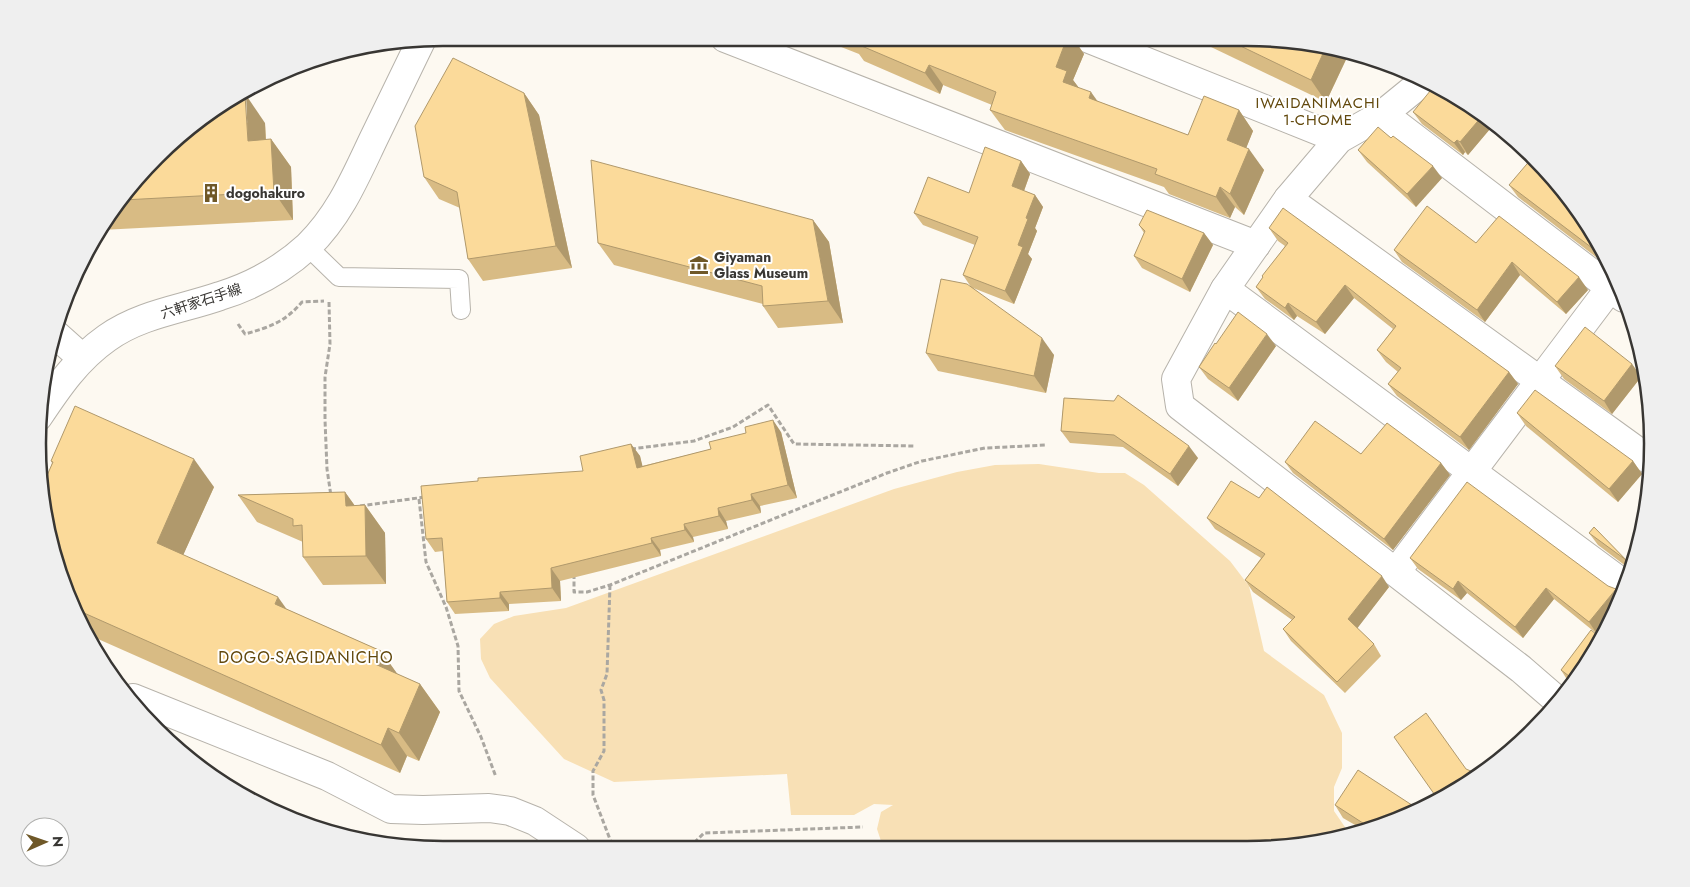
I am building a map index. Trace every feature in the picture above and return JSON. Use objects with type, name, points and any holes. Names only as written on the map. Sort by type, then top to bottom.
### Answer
[{"type":"street","points":[[746,46],[1256,245]]},
{"type":"street","points":[[1107,46],[1339,139]]},
{"type":"street","name":"六軒家石手線","points":[[49,401],[82,358],[108,337],[138,322],[251,284],[277,270],[307,246],[327,226],[346,197],[418,47]]},
{"type":"street","points":[[1418,85],[1383,114],[1339,139],[1288,199],[1225,289],[1176,379],[1180,406],[1521,669],[1552,696]]},
{"type":"street","points":[[1383,114],[1611,284]]},
{"type":"street","points":[[1288,199],[1644,456]]},
{"type":"street","points":[[1225,289],[1619,581]]},
{"type":"street","points":[[1396,572],[1540,381],[1614,292]]},
{"type":"street","points":[[61,339],[82,358]]},
{"type":"street","points":[[142,702],[327,776],[391,809],[489,808],[510,811],[535,821],[565,841]]},
{"type":"lane","points":[[307,246],[339,277],[459,278],[461,310]]},
{"type":"path","points":[[220,296],[245,334],[275,325],[292,313],[302,302],[329,301],[330,344],[326,377],[325,420],[327,469],[331,501]]},
{"type":"path","points":[[628,449],[694,441],[733,427],[768,405],[794,444],[914,446]]},
{"type":"path","points":[[574,573],[574,592],[587,592],[610,585],[887,473],[922,461],[985,448],[1047,445]]},
{"type":"path","points":[[352,507],[420,499],[428,496]]},
{"type":"path","points":[[420,499],[426,562],[446,606],[458,646],[459,691],[482,737],[497,780],[498,809]]},
{"type":"path","points":[[610,585],[607,674],[601,690],[604,700],[604,751],[593,771],[593,794],[611,841]]},
{"type":"path","points":[[696,841],[704,833],[862,828]]},
{"type":"shaded area","points":[[1039,464],[1099,473],[1125,473],[1144,485],[1230,561],[1249,586],[1264,651],[1324,695],[1342,733],[1342,768],[1334,787],[1334,811],[1345,828],[1298,837],[1246,841],[881,841],[877,829],[881,812],[893,805],[874,804],[854,815],[791,815],[787,774],[614,782],[564,759],[490,678],[481,659],[480,639],[494,624],[514,616],[566,608],[894,489],[957,472],[995,465]]},
{"type":"building","points":[[862,46],[1064,46],[1056,67],[1067,71],[1063,82],[1091,92],[1089,98],[1188,135],[1204,96],[1239,110],[1227,140],[1249,149],[1230,194],[1220,187],[1216,197],[1155,174],[1157,169],[990,110],[996,92],[929,65],[925,73]]},
{"type":"building","points":[[1241,46],[1272,47],[1323,54],[1311,80]]},
{"type":"building","points":[[453,58],[524,93],[556,246],[468,259],[457,192],[424,177],[415,126]]},
{"type":"building","points":[[1430,91],[1478,121],[1460,142],[1457,140],[1454,143],[1413,112]]},
{"type":"building","points":[[245,99],[248,141],[271,139],[274,192],[130,200],[182,145],[202,128]]},
{"type":"building","points":[[1378,127],[1433,166],[1407,194],[1358,150]]},
{"type":"building","points":[[985,147],[1021,161],[1012,186],[1035,195],[1018,245],[1023,247],[1005,291],[963,275],[978,237],[914,213],[928,177],[969,193]]},
{"type":"building","points":[[591,160],[813,220],[828,301],[763,306],[762,286],[598,243]]},
{"type":"building","points":[[1527,163],[1562,202],[1593,249],[1509,185]]},
{"type":"building","points":[[1427,206],[1476,243],[1499,216],[1579,277],[1557,302],[1512,262],[1477,310],[1394,250]]},
{"type":"building","points":[[1283,208],[1509,372],[1460,437],[1388,384],[1401,368],[1377,350],[1396,326],[1345,285],[1316,322],[1288,303],[1285,308],[1256,287],[1262,276],[1288,243],[1269,228]]},
{"type":"building","points":[[1147,210],[1204,233],[1182,279],[1134,256],[1145,231],[1139,225]]},
{"type":"building","points":[[941,279],[967,284],[1042,338],[1034,376],[926,353]]},
{"type":"building","points":[[1238,312],[1267,334],[1229,388],[1199,367]]},
{"type":"building","points":[[1585,327],[1632,364],[1604,401],[1555,366]]},
{"type":"building","points":[[1535,390],[1633,461],[1609,489],[1517,413]]},
{"type":"building","points":[[1118,395],[1189,446],[1170,474],[1114,435],[1061,431],[1064,398],[1114,401]]},
{"type":"building","points":[[75,406],[194,459],[157,543],[278,597],[275,604],[381,651],[375,664],[420,684],[399,733],[388,728],[381,745],[84,613],[67,571],[54,521],[48,474],[53,462],[51,461]]},
{"type":"building","points":[[773,420],[788,485],[751,494],[752,500],[718,508],[719,516],[684,524],[685,530],[651,538],[652,543],[551,568],[552,588],[500,592],[500,598],[447,602],[442,538],[426,539],[421,486],[478,481],[478,478],[583,471],[580,456],[631,444],[637,468],[711,449],[709,442],[746,433],[745,427]]},
{"type":"building","points":[[1315,421],[1361,454],[1387,423],[1441,463],[1384,539],[1285,462]]},
{"type":"building","points":[[1231,481],[1259,498],[1267,487],[1382,576],[1348,619],[1374,644],[1337,682],[1283,629],[1295,617],[1245,580],[1265,554],[1207,518]]},
{"type":"building","points":[[1467,482],[1608,586],[1616,589],[1589,622],[1546,588],[1515,627],[1458,581],[1453,589],[1410,558]]},
{"type":"building","points":[[345,492],[346,506],[365,505],[366,556],[303,557],[302,525],[293,526],[293,519],[238,495]]},
{"type":"building","points":[[1594,527],[1626,560],[1626,560],[1626,560],[1589,533]]},
{"type":"building","points":[[1591,630],[1595,634],[1569,676],[1561,670]]},
{"type":"building","points":[[1426,713],[1466,769],[1471,771],[1434,794],[1394,737]]},
{"type":"building","points":[[1358,770],[1412,805],[1363,823],[1335,805]]},
{"type":"place","name":"dogohakuro","points":[[211,193]]},
{"type":"place","name":"Giyaman Glass Museum","points":[[699,265]]},
{"type":"district","name":"IWAIDANIMACHI 1-CHOME","points":[[1318,112]]},
{"type":"district","name":"DOGO-SAGIDANICHO","points":[[306,657]]}]
